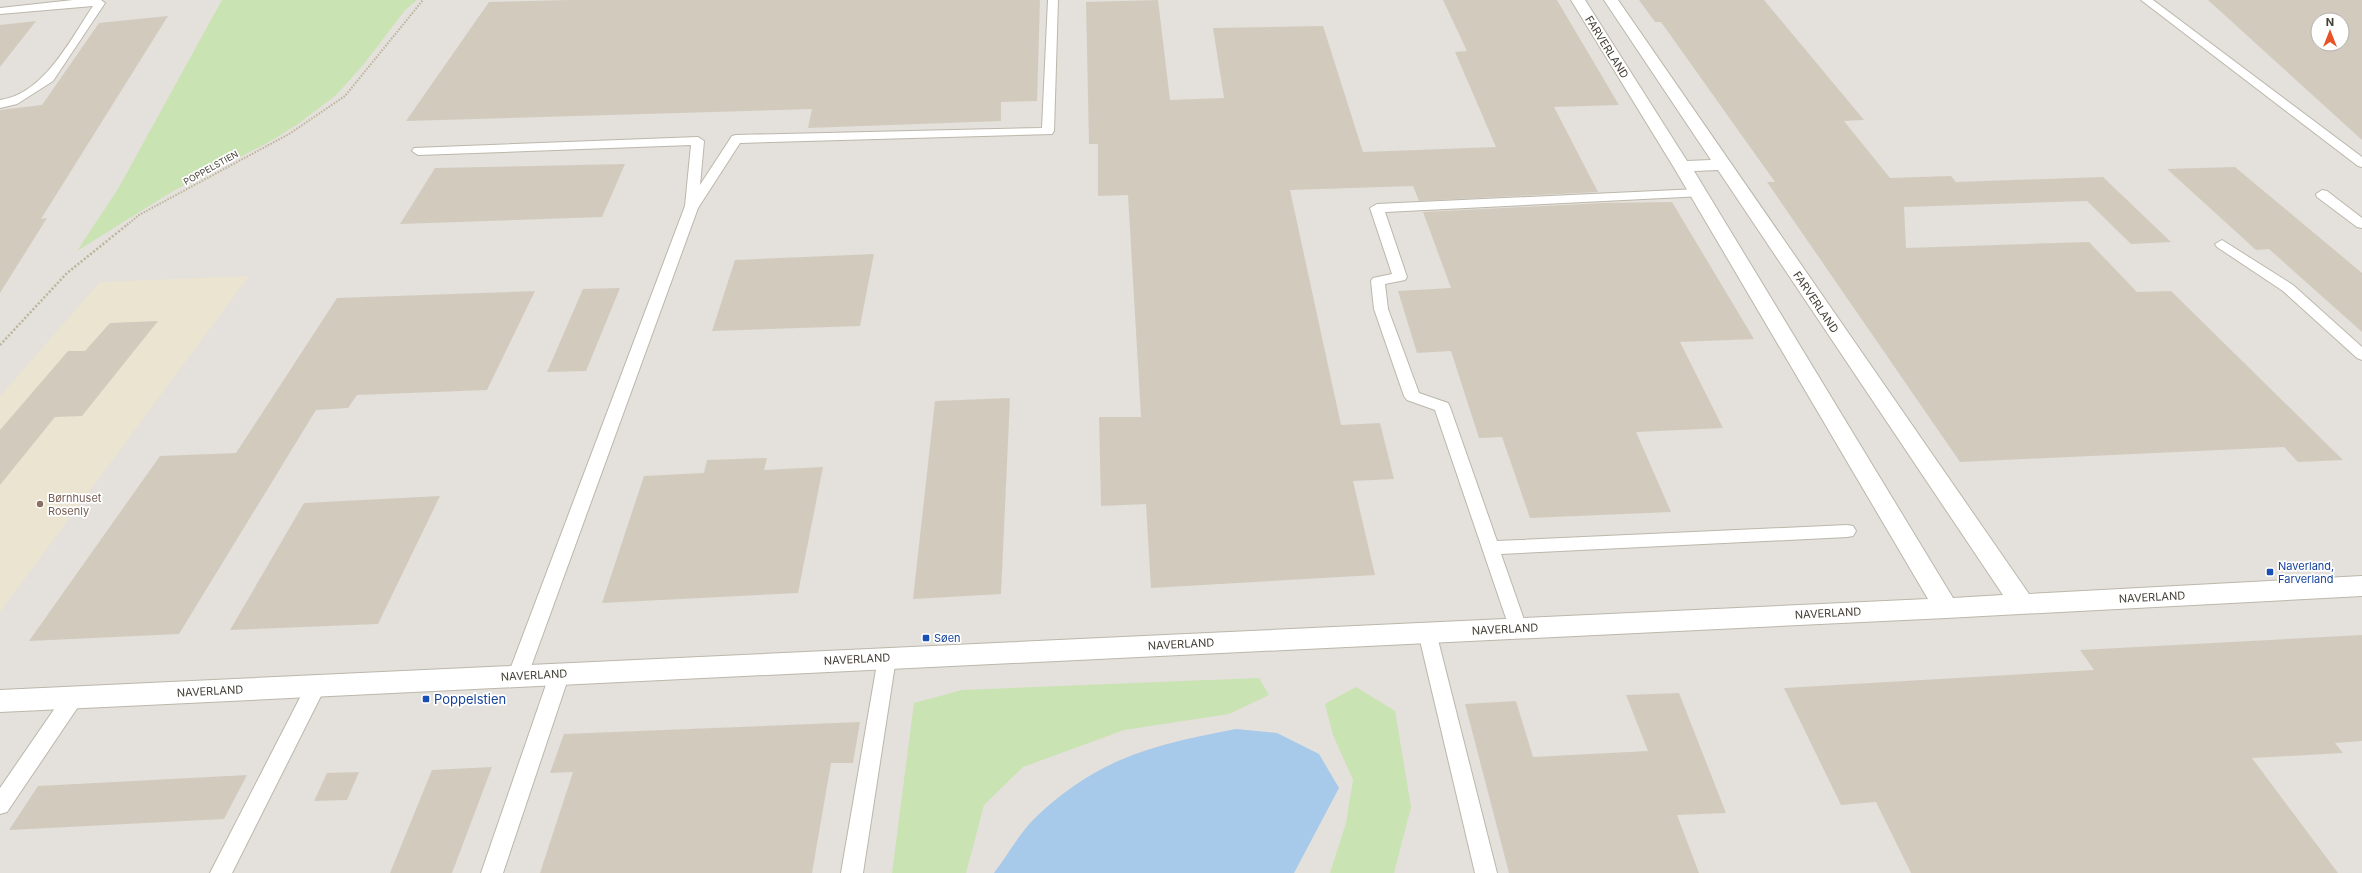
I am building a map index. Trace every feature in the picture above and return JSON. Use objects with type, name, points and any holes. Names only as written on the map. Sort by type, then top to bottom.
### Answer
[{"type":"street","name":"FARVERLAND","points":[[1578,0],[1682,166],[1946,608]]},
{"type":"street","name":"FARVERLAND","points":[[1611,0],[2022,603]]},
{"type":"street","points":[[1597,31],[1631,30]]},
{"type":"street","points":[[1682,166],[1723,165]]},
{"type":"street","name":"NAVERLAND","points":[[0,701],[518,675],[1946,608],[2362,586]]},
{"type":"lane","points":[[518,675],[691,208],[736,139],[1048,131],[1053,0]]},
{"type":"lane","points":[[2146,0],[2362,163]]},
{"type":"lane","points":[[0,11],[77,1],[100,3],[49,79],[13,102],[0,104]]},
{"type":"lane","points":[[418,151],[698,141],[691,208]]},
{"type":"lane","points":[[1518,628],[1442,407],[1412,396],[1381,310],[1378,282],[1400,277],[1377,208],[1698,193]]},
{"type":"lane","points":[[2322,194],[2362,224]]},
{"type":"lane","points":[[2222,244],[2288,288],[2362,355]]},
{"type":"lane","points":[[1491,548],[1847,531]]},
{"type":"lane","points":[[1427,632],[1486,873]]},
{"type":"lane","points":[[852,873],[887,658]]},
{"type":"lane","points":[[492,873],[560,673]]},
{"type":"lane","points":[[221,873],[316,686]]},
{"type":"lane","points":[[0,805],[73,698]]},
{"type":"path","name":"POPPELSTIEN","points":[[0,345],[67,273],[139,215],[289,134],[344,96],[423,0]]},
{"type":"shaded area","points":[[0,0],[2362,0],[2362,873],[0,873]]},
{"type":"shaded area","name":"Børnhuset Rosenly","points":[[249,276],[0,612],[0,396],[100,282]]},
{"type":"green space","points":[[222,0],[417,0],[405,10],[364,64],[336,95],[298,124],[269,142],[173,191],[77,251],[118,189]]},
{"type":"green space","points":[[1259,678],[1269,695],[1229,714],[1124,730],[1023,767],[984,805],[966,873],[892,873],[914,703],[962,690]]},
{"type":"green space","points":[[1356,687],[1395,711],[1411,807],[1394,873],[1330,873],[1346,823],[1353,780],[1333,735],[1325,704]]},
{"type":"water","points":[[1236,729],[1277,733],[1319,754],[1339,788],[1294,873],[994,873],[1018,838],[1034,819],[1057,798],[1080,781],[1128,757],[1152,748]]},
{"type":"building","points":[[570,0],[1040,0],[1037,101],[1001,102],[1001,121],[808,128],[812,109],[406,121],[489,2]]},
{"type":"building","points":[[1158,0],[1170,100],[1224,98],[1213,28],[1323,26],[1363,152],[1496,147],[1455,52],[1467,51],[1443,0],[1557,0],[1619,105],[1554,107],[1598,192],[1419,201],[1413,186],[1290,190],[1341,425],[1380,423],[1394,479],[1353,481],[1375,575],[1151,588],[1146,504],[1101,506],[1099,417],[1141,417],[1128,195],[1098,196],[1098,144],[1089,144],[1086,2]]},
{"type":"building","points":[[1639,0],[1764,0],[1864,120],[1844,121],[1890,178],[1951,176],[1956,182],[2103,177],[2171,242],[2131,244],[2087,201],[1904,207],[1906,248],[2089,242],[2137,292],[2171,291],[2343,460],[2298,462],[2284,447],[1960,462],[1767,182],[1775,182],[1661,22],[1655,22]]},
{"type":"building","points":[[2208,0],[2362,0],[2362,140]]},
{"type":"building","points":[[168,16],[41,219],[47,218],[0,293],[0,110],[42,105],[99,23]]},
{"type":"building","points":[[36,21],[0,67],[0,25]]},
{"type":"building","points":[[625,164],[602,217],[400,224],[435,168]]},
{"type":"building","points":[[2235,167],[2362,273],[2362,332],[2269,249],[2256,250],[2167,169]]},
{"type":"building","points":[[1672,202],[1754,339],[1680,342],[1723,428],[1636,432],[1671,512],[1530,518],[1502,437],[1479,438],[1451,351],[1417,353],[1398,291],[1451,288],[1423,212],[1603,203]]},
{"type":"building","points":[[874,254],[860,326],[712,331],[735,260]]},
{"type":"building","points":[[620,288],[586,371],[547,372],[583,289]]},
{"type":"building","points":[[535,291],[487,390],[357,395],[348,408],[316,410],[179,634],[29,641],[160,456],[236,453],[337,298]]},
{"type":"building","points":[[158,321],[82,416],[55,417],[0,485],[0,430],[68,351],[85,351],[110,323]]},
{"type":"building","points":[[1010,398],[1001,594],[913,599],[935,401]]},
{"type":"building","points":[[767,458],[764,470],[823,467],[798,593],[602,603],[644,476],[704,473],[707,460]]},
{"type":"building","points":[[440,496],[378,624],[230,630],[304,503]]},
{"type":"building","points":[[2362,635],[2362,741],[2335,743],[2343,753],[2252,758],[2338,873],[1911,873],[1876,802],[1841,805],[1784,688],[2094,670],[2080,650]]},
{"type":"building","points":[[1679,693],[1726,813],[1677,815],[1699,873],[1509,873],[1465,704],[1516,701],[1533,757],[1648,751],[1626,695]]},
{"type":"building","points":[[860,722],[853,763],[831,763],[812,873],[540,873],[573,772],[550,773],[564,734]]},
{"type":"building","points":[[492,767],[452,873],[390,873],[432,770]]},
{"type":"building","points":[[359,772],[347,800],[314,801],[327,773]]},
{"type":"building","points":[[247,775],[224,819],[9,830],[38,786]]},
{"type":"place","name":"Børnhuset Rosenly","points":[[40,504]]},
{"type":"place","name":"Naverland, Farverland","points":[[2270,572]]},
{"type":"place","name":"Søen","points":[[926,638]]},
{"type":"place","name":"Poppelstien","points":[[426,699]]}]
